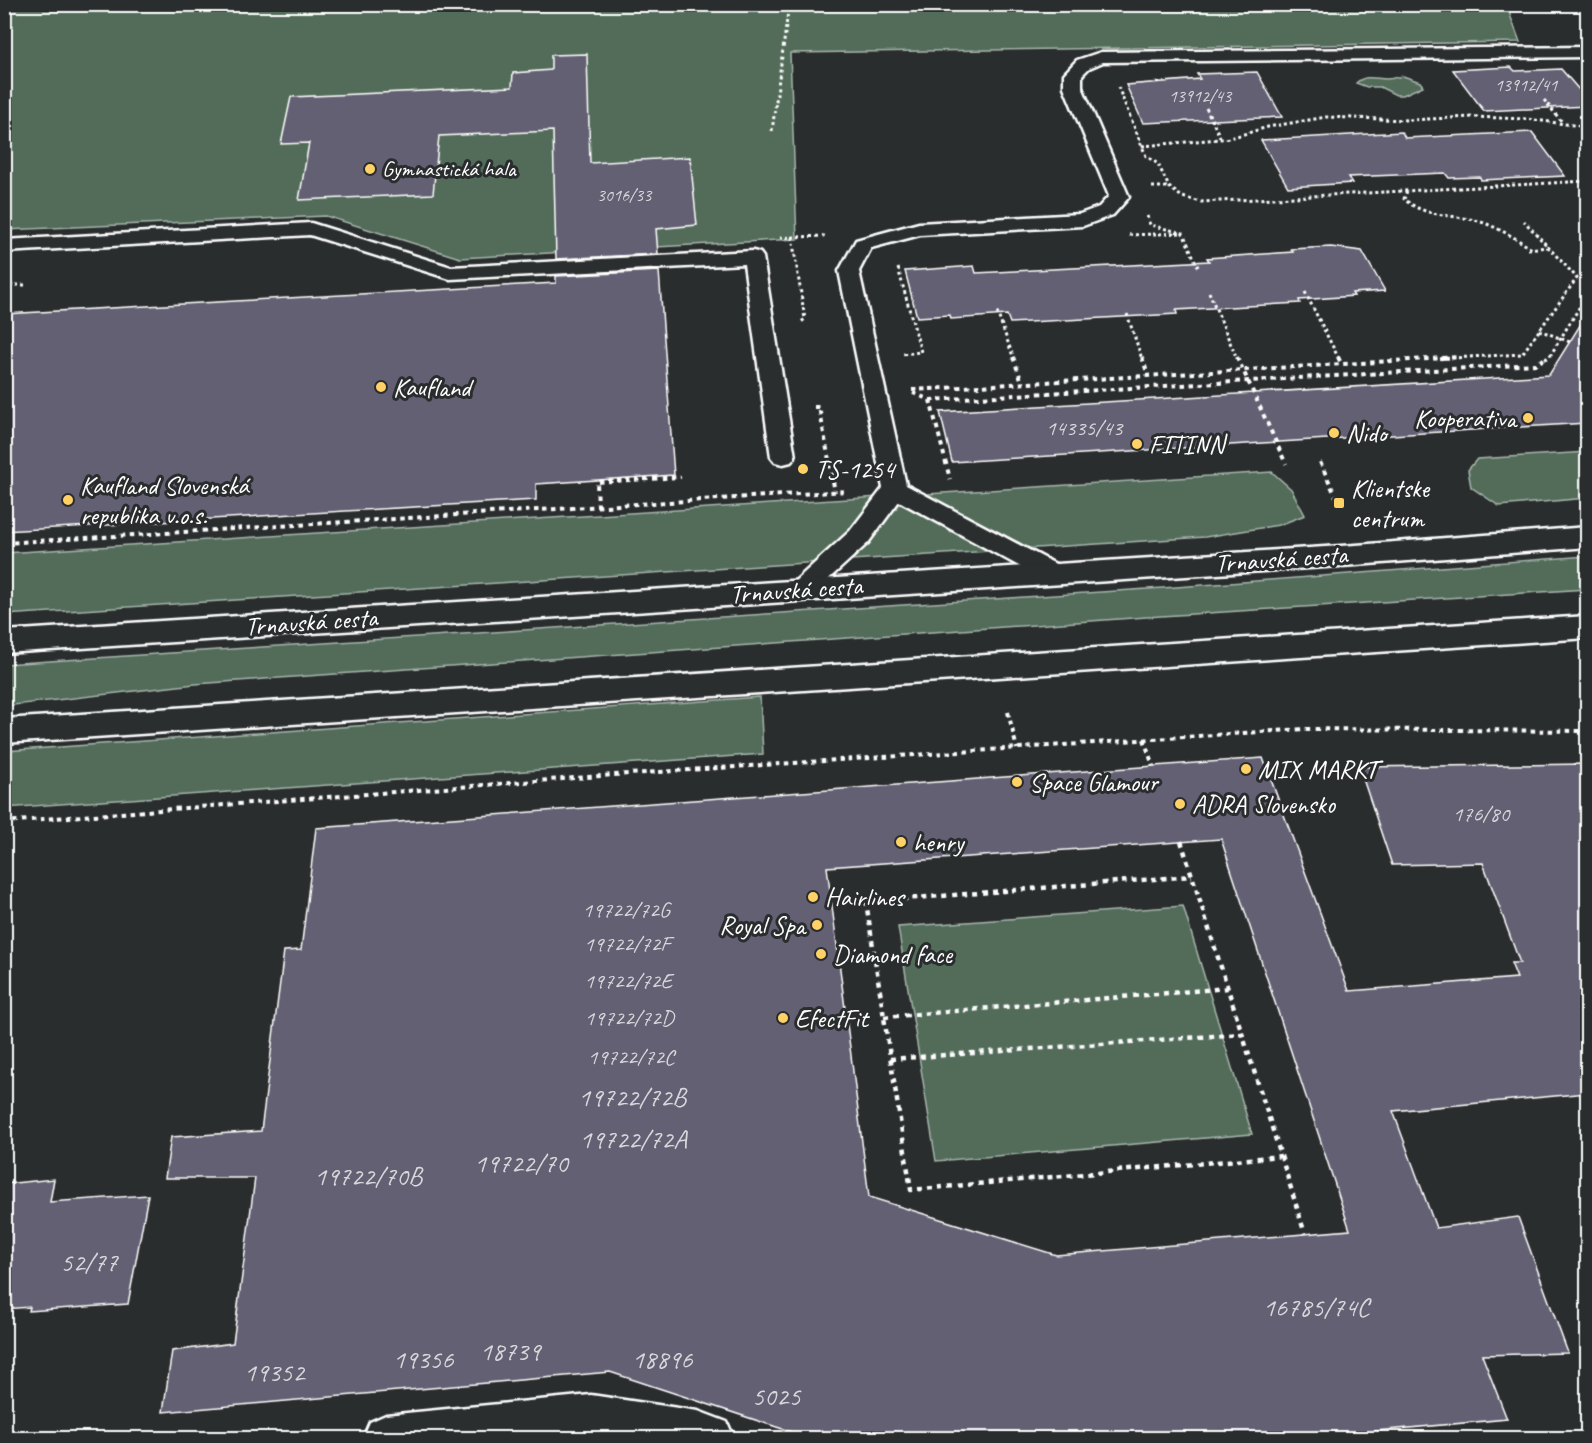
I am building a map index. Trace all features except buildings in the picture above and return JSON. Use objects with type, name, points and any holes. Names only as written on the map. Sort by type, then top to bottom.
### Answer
[{"type":"main road","name":"Trnavská cesta","points":[[4,642],[1356,555],[1587,537]]},
{"type":"main road","points":[[4,732],[1587,627]]},
{"type":"main road","points":[[386,1438],[591,1418],[698,1434],[711,1438]]},
{"type":"lane","points":[[1054,574],[896,489],[849,272],[862,244],[920,229],[1083,220],[1106,211],[1119,197],[1073,87],[1073,74],[1083,64],[1101,57],[1385,58],[1587,52]]},
{"type":"lane","points":[[4,246],[311,230],[450,273],[753,257],[783,457]]},
{"type":"lane","points":[[802,589],[859,537],[896,489]]},
{"type":"path","points":[[772,130],[789,4]]},
{"type":"path","points":[[1544,100],[1563,124]]},
{"type":"path","points":[[1206,108],[1221,139]]},
{"type":"path","points":[[1142,146],[1221,139],[1268,127],[1326,117],[1408,120],[1473,117],[1527,119],[1587,127]]},
{"type":"path","points":[[1169,187],[1182,197],[1201,201],[1587,181]]},
{"type":"path","points":[[1407,191],[1404,199],[1413,208],[1423,213],[1473,219],[1513,236],[1530,249],[1547,247]]},
{"type":"path","points":[[1524,221],[1577,278],[1522,354],[1022,382],[908,391],[930,400],[1536,364],[1550,356],[1587,293]]},
{"type":"path","points":[[1150,225],[1183,232]]},
{"type":"path","points":[[1124,236],[1183,232]]},
{"type":"path","points":[[1183,232],[1198,267]]},
{"type":"path","points":[[895,258],[921,352],[899,354],[900,362]]},
{"type":"path","points":[[4,285],[28,285]]},
{"type":"path","points":[[1209,292],[1286,464]]},
{"type":"path","points":[[1305,292],[1342,365]]},
{"type":"path","points":[[997,312],[1022,382]]},
{"type":"path","points":[[1127,315],[1148,375]]},
{"type":"path","points":[[1539,330],[1570,342]]},
{"type":"path","points":[[930,400],[952,485]]},
{"type":"path","points":[[1320,462],[1339,503]]},
{"type":"path","points":[[598,507],[597,482],[681,477]]},
{"type":"path","points":[[4,543],[856,491]]},
{"type":"path","points":[[1008,712],[1017,749]]},
{"type":"path","points":[[4,822],[614,775],[1304,729],[1587,731]]},
{"type":"path","points":[[1144,739],[1153,766]]},
{"type":"path","points":[[1181,841],[1305,1234]]},
{"type":"path","points":[[1192,876],[866,902],[911,1190],[1281,1156]]},
{"type":"path","points":[[884,1017],[1228,988]]},
{"type":"path","points":[[890,1059],[1242,1034]]},
{"type":"green space","points":[[1506,4],[1520,42],[790,53],[797,239],[460,258],[326,216],[5,230],[4,5]]},
{"type":"green space","points":[[1403,76],[1420,82],[1423,86],[1403,95],[1396,95],[1380,87],[1367,87],[1356,83],[1367,78],[1389,79]]},
{"type":"green space","points":[[1587,452],[1587,498],[1499,506],[1471,487],[1468,470],[1477,459]]},
{"type":"green space","points":[[1272,472],[1291,489],[1305,515],[1279,525],[1205,537],[5,615],[5,553]]},
{"type":"green space","points":[[1587,556],[1587,589],[1161,616],[195,684],[5,706],[5,664],[1163,588]]},
{"type":"green space","points":[[760,697],[763,754],[5,808],[5,751]]},
{"type":"green space","points":[[1183,906],[1252,1134],[936,1161],[898,927]]},
{"type":"place","name":"Gymnastická hala","points":[[370,169]]},
{"type":"place","name":"Kaufland","points":[[381,387]]},
{"type":"place","name":"Kooperativa","points":[[1528,418]]},
{"type":"place","name":"Nido","points":[[1334,433]]},
{"type":"place","name":"FITINN","points":[[1137,444]]},
{"type":"place","name":"TS-1254","points":[[803,469]]},
{"type":"place","name":"Kaufland Slovenská republika v.o.s.","points":[[68,500]]},
{"type":"place","name":"Klientske centrum","points":[[1339,503]]},
{"type":"place","name":"MIX MARKT","points":[[1246,769]]},
{"type":"place","name":"Space Glamour","points":[[1017,782]]},
{"type":"place","name":"ADRA Slovensko","points":[[1180,804]]},
{"type":"place","name":"henry","points":[[901,842]]},
{"type":"place","name":"Hairlines","points":[[813,897]]},
{"type":"place","name":"Royal Spa","points":[[817,925]]},
{"type":"place","name":"Diamond face","points":[[821,954]]},
{"type":"place","name":"EfectFit","points":[[783,1018]]}]
